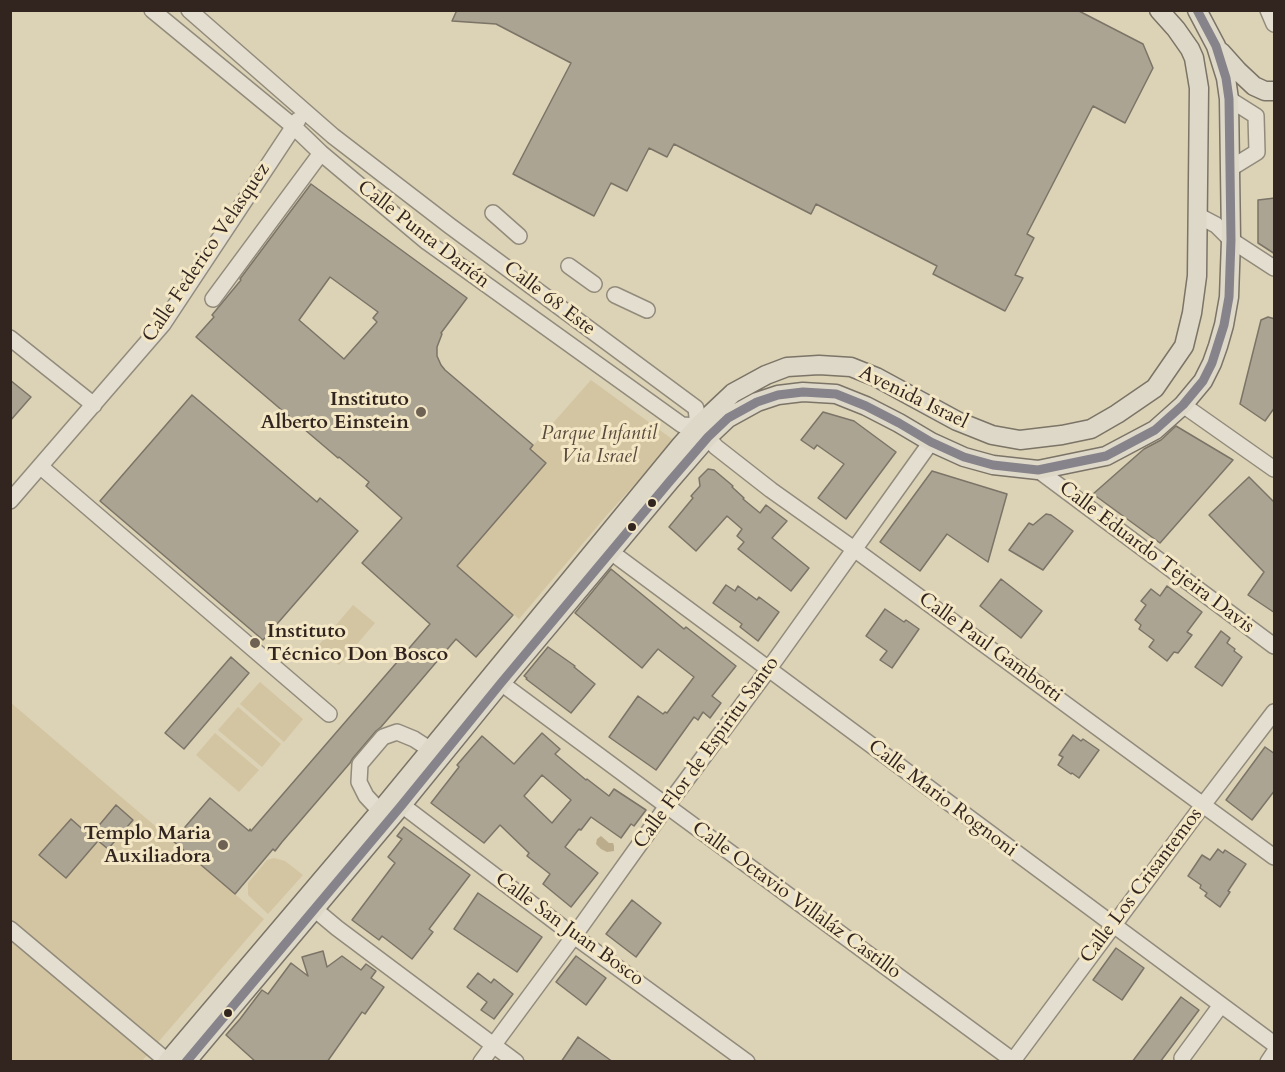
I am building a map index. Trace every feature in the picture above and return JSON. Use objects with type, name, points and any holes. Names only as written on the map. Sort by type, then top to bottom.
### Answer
[{"type":"main road","points":[[1159,10],[1176,29],[1194,58],[1199,88],[1197,215]]},
{"type":"main road","name":"Avenida Israel","points":[[186,1062],[391,805],[703,432],[757,402],[778,395],[803,392],[836,394],[866,405],[931,442],[964,457],[993,465],[1038,470],[1106,456],[1155,430],[1183,405],[1203,381],[1212,363],[1221,336],[1229,297],[1231,168],[1229,99],[1226,78],[1216,46],[1197,10]]},
{"type":"main road","points":[[1216,46],[1254,86],[1275,92]]},
{"type":"main road","name":"Avenida Israel","points":[[391,805],[431,750],[611,552],[732,393],[787,367],[819,364],[851,367],[917,398],[957,421],[992,435],[1020,440],[1091,429],[1155,388],[1184,346],[1192,313],[1197,276],[1197,215]]},
{"type":"main road","name":"Avenida Israel","points":[[167,1061],[309,905]]},
{"type":"street","name":"Calle Punta Darién","points":[[152,10],[293,126],[321,153],[427,242],[682,425],[703,432]]},
{"type":"street","points":[[189,10],[306,111]]},
{"type":"street","points":[[1268,10],[1275,24]]},
{"type":"street","points":[[1229,99],[1256,116],[1257,152],[1231,168]]},
{"type":"street","name":"Calle Federico Velasquez","points":[[10,501],[164,324],[293,126],[306,111]]},
{"type":"street","name":"Calle 68 Este","points":[[306,111],[333,136],[450,226],[696,408],[703,432]]},
{"type":"street","points":[[213,299],[321,153]]},
{"type":"street","points":[[493,213],[519,236]]},
{"type":"street","points":[[1197,215],[1216,225],[1231,240],[1275,268]]},
{"type":"street","points":[[569,266],[594,284]]},
{"type":"street","points":[[615,295],[646,309]]},
{"type":"street","points":[[10,338],[94,405]]},
{"type":"street","points":[[625,384],[639,366]]},
{"type":"street","points":[[1183,405],[1275,469]]},
{"type":"street","name":"Calle Paul Gambotti","points":[[703,432],[716,447],[771,490],[1275,857]]},
{"type":"street","name":"Calle Flor de Espiritu Santo","points":[[481,1062],[768,670],[931,442]]},
{"type":"street","points":[[41,467],[329,714]]},
{"type":"street","name":"Calle Eduardo Tejeira Davis","points":[[1038,470],[1275,646]]},
{"type":"street","name":"Calle Mario Rognoni","points":[[611,552],[1275,1044]]},
{"type":"street","name":"Calle Octavio Villaláz Castillo","points":[[496,679],[1013,1061]]},
{"type":"street","name":"Calle Los Crisantemos","points":[[1013,1061],[1275,712]]},
{"type":"street","name":"Calle San Juan Bosco","points":[[431,750],[397,732],[383,737],[360,764],[359,782],[366,796],[391,805],[747,1062]]},
{"type":"street","points":[[309,905],[516,1062]]},
{"type":"street","points":[[10,929],[167,1061]]},
{"type":"street","points":[[1182,1058],[1221,1005]]},
{"type":"street","points":[[1268,1062],[1275,1053]]},
{"type":"green space","name":"Parque Infantil Via Israel","points":[[591,380],[672,439],[663,453],[519,619],[457,566],[546,463],[530,449]]},
{"type":"green space","points":[[353,605],[375,623],[339,665],[317,647]]},
{"type":"green space","points":[[260,682],[303,719],[284,742],[240,704]]},
{"type":"green space","points":[[10,702],[264,919],[142,1061],[11,1061]]},
{"type":"green space","points":[[238,707],[281,744],[262,767],[218,730]]},
{"type":"green space","points":[[215,733],[259,770],[239,792],[196,755]]},
{"type":"green space","points":[[274,858],[285,861],[303,875],[268,914],[248,895],[248,883],[267,860]]},
{"type":"shaded area","points":[[601,836],[609,843],[613,843],[614,851],[607,852],[596,844],[597,839]]},
{"type":"building","points":[[457,10],[1077,10],[1143,44],[1153,68],[1125,123],[1093,106],[1027,234],[1034,238],[1015,275],[1023,278],[1005,311],[933,274],[937,266],[816,204],[811,214],[674,144],[667,157],[649,148],[627,191],[611,183],[594,216],[513,174],[571,63],[496,24],[452,21]]},
{"type":"building","name":"Instituto Alberto Einstein","points":[[311,184],[467,298],[441,333],[437,356],[441,365],[533,445],[530,449],[546,463],[457,566],[513,615],[476,657],[456,639],[275,851],[273,849],[235,894],[173,841],[210,798],[251,831],[430,624],[362,563],[402,518],[366,486],[369,482],[196,337],[214,317],[212,315]],"holes":[[[330,277],[378,312],[373,318],[377,322],[344,359],[299,320]]]},
{"type":"building","points":[[1275,198],[1275,254],[1258,243],[1258,200]]},
{"type":"building","points":[[1268,317],[1275,319],[1275,407],[1265,421],[1240,404],[1261,320]]},
{"type":"building","points":[[10,380],[31,397],[10,421]]},
{"type":"building","points":[[192,395],[317,502],[320,498],[358,531],[263,640],[100,501]]},
{"type":"building","points":[[823,412],[854,421],[896,452],[846,519],[818,498],[844,464],[817,445],[814,449],[801,440]]},
{"type":"building","points":[[1176,426],[1233,460],[1160,543],[1093,494],[1144,449],[1161,440]]},
{"type":"building","points":[[708,469],[714,470],[733,486],[743,499],[760,513],[766,505],[787,521],[772,538],[809,568],[791,591],[738,549],[744,542],[737,536],[742,529],[727,516],[696,551],[669,527],[693,498],[691,496],[700,486],[699,478]]},
{"type":"building","points":[[932,471],[1007,494],[988,562],[947,534],[920,571],[880,542]]},
{"type":"building","points":[[1249,477],[1275,503],[1275,613],[1248,595],[1264,572],[1209,515]]},
{"type":"building","points":[[1046,514],[1051,515],[1073,531],[1043,570],[1009,550],[1029,523],[1033,525]]},
{"type":"building","points":[[611,569],[684,629],[686,627],[736,666],[712,696],[721,703],[710,718],[703,712],[698,720],[694,717],[656,770],[609,737],[638,696],[663,714],[667,713],[694,677],[658,649],[642,668],[575,613]]},
{"type":"building","points":[[1001,579],[1042,611],[1021,638],[980,606]]},
{"type":"building","points":[[726,585],[735,591],[738,586],[757,600],[759,597],[779,612],[758,641],[740,627],[742,624],[713,603]]},
{"type":"building","points":[[1167,586],[1202,612],[1187,632],[1192,635],[1178,653],[1174,652],[1167,661],[1149,647],[1154,640],[1139,629],[1141,625],[1135,620],[1146,605],[1141,601],[1151,589],[1160,596]]},
{"type":"building","points":[[885,609],[919,629],[892,668],[880,660],[887,651],[866,636]]},
{"type":"building","points":[[1221,631],[1230,638],[1227,643],[1242,657],[1222,686],[1195,667]]},
{"type":"building","points":[[548,647],[595,684],[571,713],[524,676]]},
{"type":"building","points":[[231,657],[249,673],[184,749],[165,733]]},
{"type":"building","points":[[542,733],[560,749],[555,754],[586,780],[609,796],[614,789],[646,810],[634,826],[631,824],[621,838],[591,817],[565,847],[598,873],[571,907],[543,884],[550,874],[527,856],[529,853],[500,825],[484,843],[431,803],[459,767],[457,765],[482,736],[514,764]],"holes":[[[542,775],[571,800],[552,823],[524,796]]]},
{"type":"building","points":[[1073,735],[1099,750],[1079,778],[1058,765],[1063,757],[1059,755]]},
{"type":"building","points":[[1265,747],[1275,754],[1275,790],[1252,820],[1226,800]]},
{"type":"building","points":[[116,805],[133,820],[108,849],[91,835]]},
{"type":"building","points":[[71,819],[97,842],[66,878],[39,855]]},
{"type":"building","points":[[404,827],[470,875],[429,929],[433,932],[412,959],[382,936],[379,940],[352,920],[395,863],[388,857],[402,839],[397,836]]},
{"type":"building","points":[[1218,849],[1223,853],[1225,850],[1246,864],[1220,907],[1205,896],[1207,893],[1200,888],[1201,885],[1188,876],[1202,855],[1210,860]]},
{"type":"building","points":[[478,893],[542,937],[517,972],[454,929]]},
{"type":"building","points":[[632,900],[661,923],[636,957],[606,934]]},
{"type":"building","points":[[1116,948],[1144,968],[1122,1000],[1093,980]]},
{"type":"building","points":[[323,951],[327,967],[342,956],[361,970],[366,964],[376,971],[371,978],[384,987],[365,1014],[362,1012],[327,1062],[256,1062],[226,1035],[262,990],[268,994],[291,963],[308,976],[302,957]]},
{"type":"building","points":[[576,956],[606,978],[586,1005],[556,982]]},
{"type":"building","points":[[478,973],[491,983],[494,979],[513,994],[494,1019],[481,1010],[487,1002],[467,987]]},
{"type":"building","points":[[1181,997],[1199,1010],[1160,1062],[1132,1062]]},
{"type":"building","points":[[578,1037],[613,1062],[561,1062]]},
{"type":"transit line","points":[[186,1062],[670,481],[708,437],[728,418],[757,402],[778,395],[803,392],[836,394],[866,406],[931,442],[964,457],[993,465],[1038,470],[1106,456],[1155,430],[1183,405],[1203,381],[1212,363],[1224,325],[1229,297],[1231,240],[1229,99],[1226,78],[1216,46],[1197,10]]},
{"type":"place","name":"Instituto Alberto Einstein","points":[[421,412]]},
{"type":"place","name":"Instituto Técnico Don Bosco","points":[[255,643]]},
{"type":"place","name":"Templo Maria Auxiliadora","points":[[223,845]]}]
